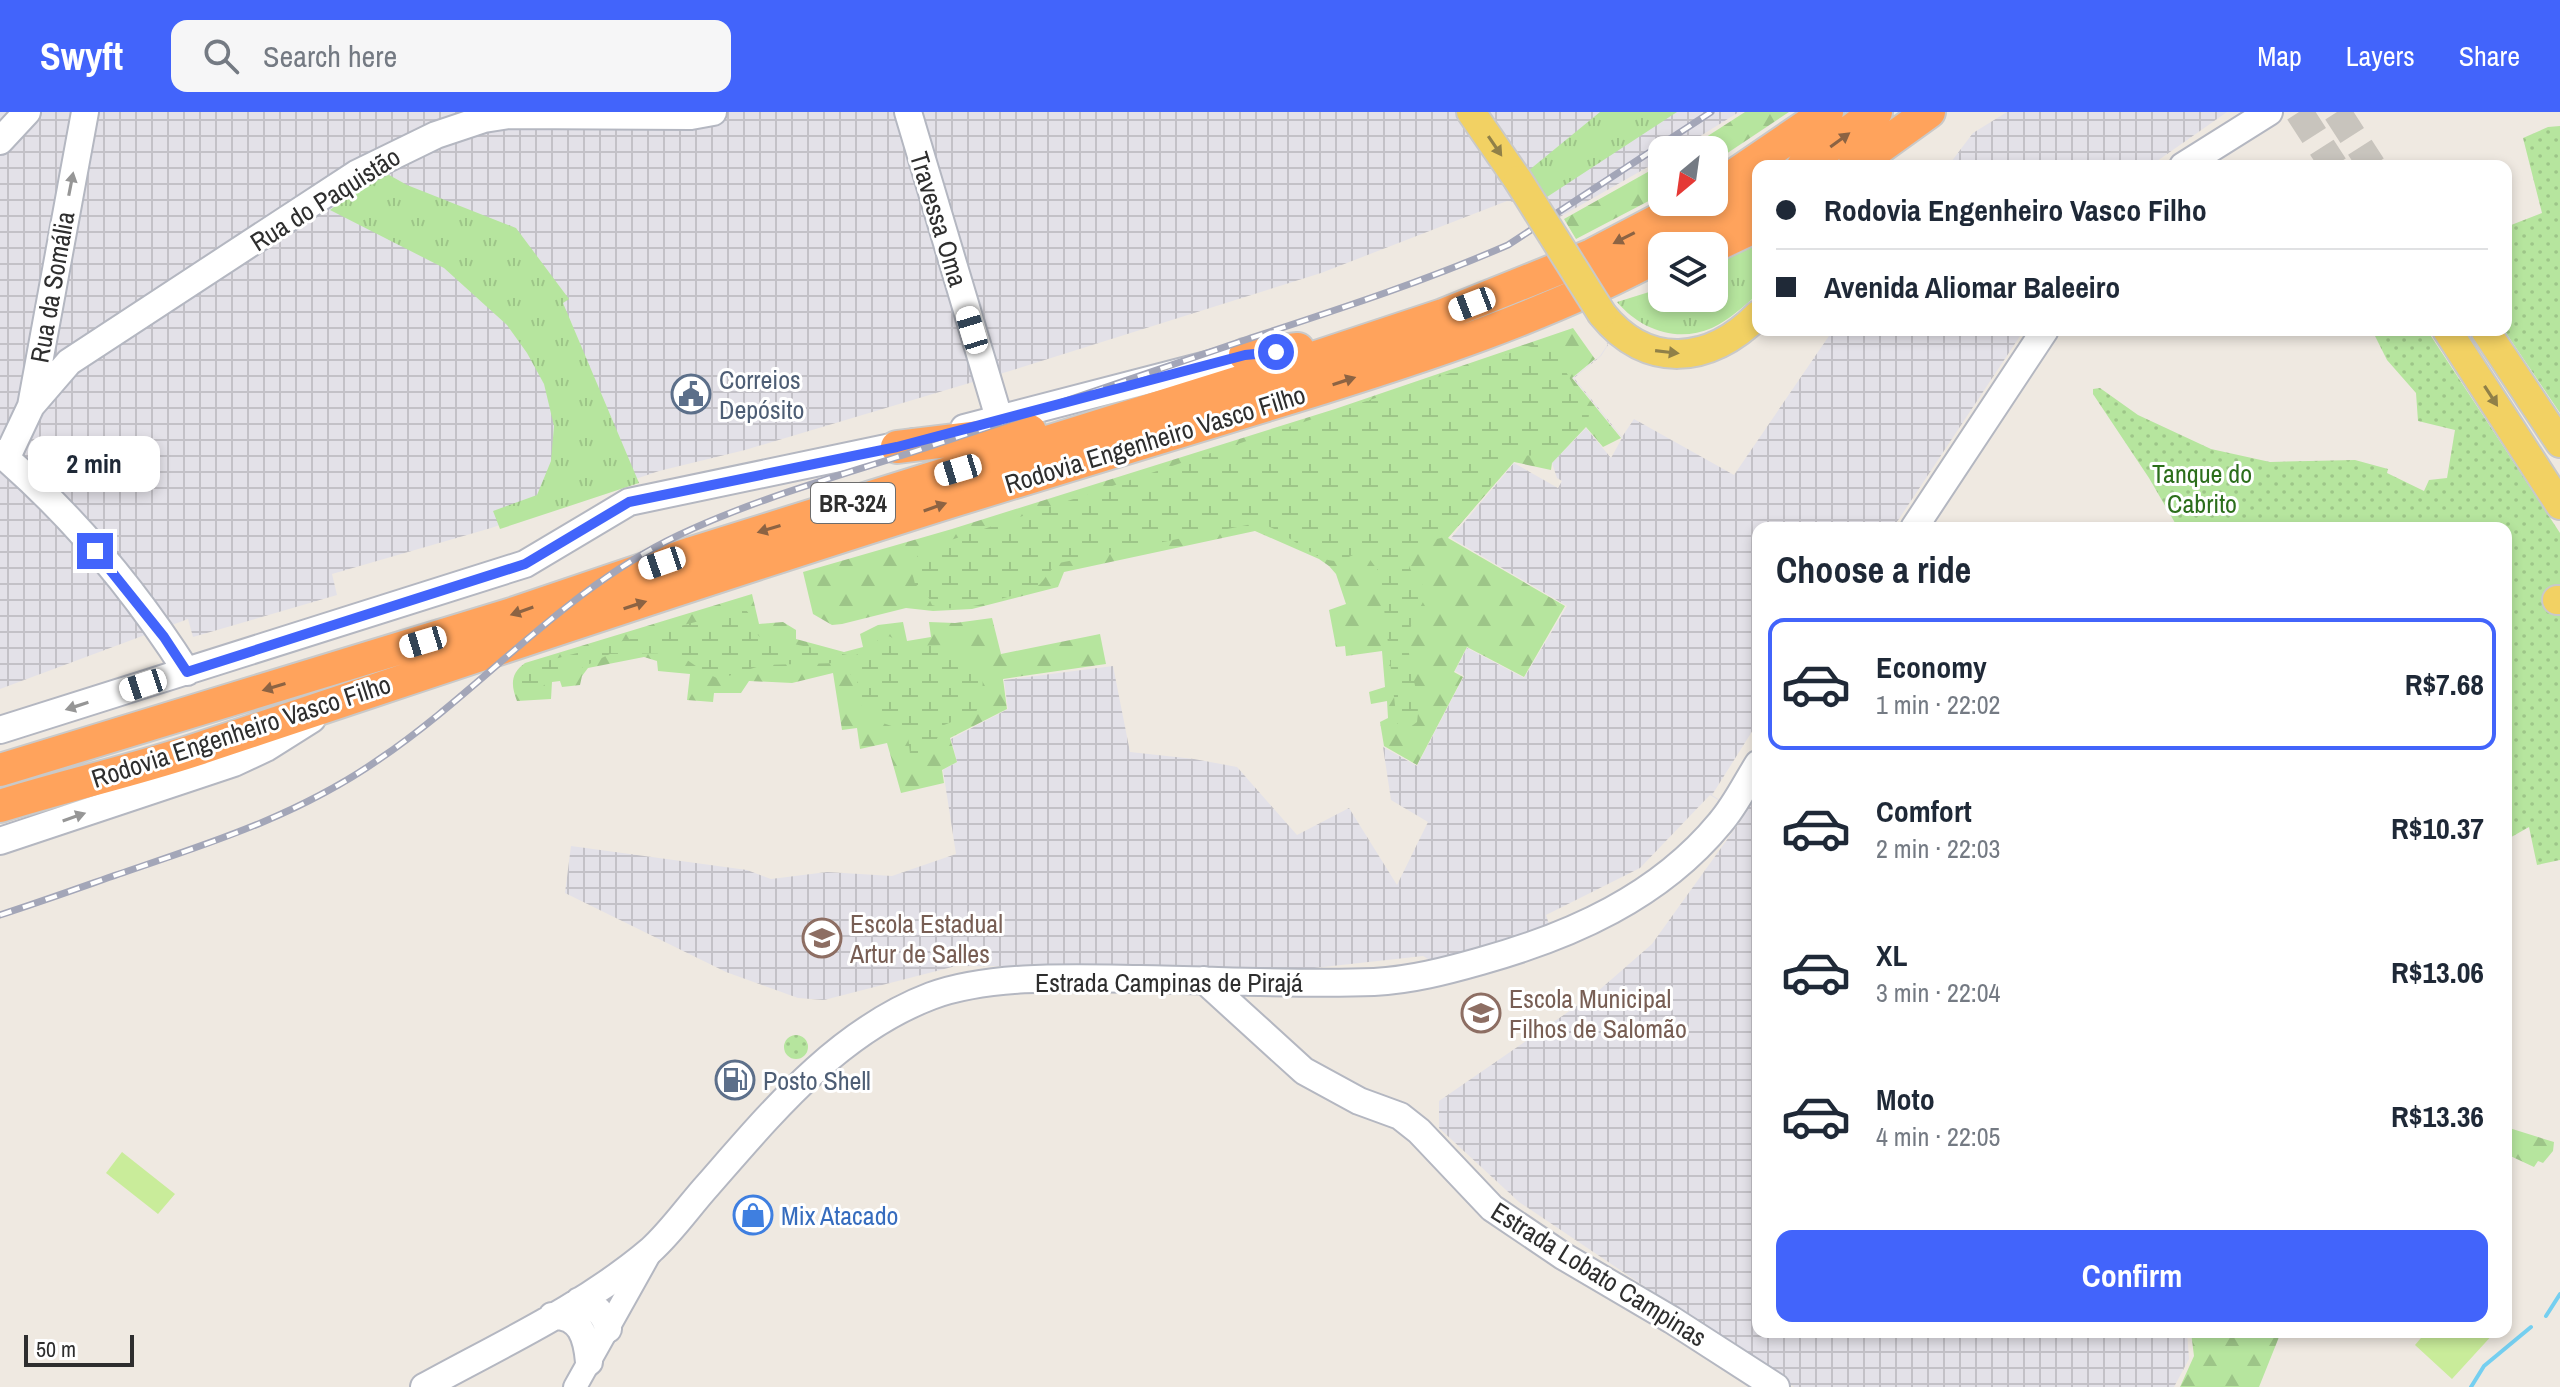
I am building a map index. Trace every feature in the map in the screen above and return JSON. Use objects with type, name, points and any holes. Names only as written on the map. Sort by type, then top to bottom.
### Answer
[{"type":"highway","points":[[1757,160],[1827,112]]},
{"type":"highway","points":[[1811,160],[1876,112]]},
{"type":"highway","points":[[1863,160],[1931,112]]},
{"type":"highway","points":[[1728,179],[1752,163]]},
{"type":"highway","points":[[1699,232],[1752,201]]},
{"type":"highway","name":"Rodovia Engenheiro Vasco Filho","points":[[0,770],[512,614],[692,553],[1368,340],[1443,315],[1542,276],[1592,255],[1666,216]]},
{"type":"highway","points":[[1728,239],[1752,228]]},
{"type":"highway","name":"Rodovia Engenheiro Vasco Filho","points":[[0,806],[190,751],[349,696],[952,502],[1349,380],[1457,343],[1611,281],[1648,261]]},
{"type":"highway","points":[[1611,281],[1648,270]]},
{"type":"highway","points":[[1245,355],[1368,340]]},
{"type":"highway","points":[[897,447],[1011,435],[1193,396]]},
{"type":"main road","points":[[0,141],[27,112]]},
{"type":"main road","name":"Rua da Somália","points":[[3,456],[31,406],[85,112]]},
{"type":"main road","name":"Rua do Paquistão","points":[[31,406],[69,362],[356,174],[436,135],[484,119],[509,115],[691,116],[713,112]]},
{"type":"main road","name":"Travessa Oma","points":[[908,112],[999,418]]},
{"type":"main road","points":[[1471,112],[1518,180],[1602,314],[1616,329],[1650,350],[1675,354],[1714,348],[1752,321]]},
{"type":"main road","points":[[1881,160],[1931,112]]},
{"type":"main road","points":[[2193,160],[2269,112]]},
{"type":"main road","points":[[1918,522],[2041,336]]},
{"type":"main road","points":[[2452,336],[2553,493]]},
{"type":"main road","points":[[2489,336],[2560,443]]},
{"type":"main road","points":[[41,343],[45,354],[53,360],[69,362]]},
{"type":"main road","name":"Rodovia Engenheiro Vasco Filho","points":[[187,672],[525,564],[629,502],[897,447],[1245,355]]},
{"type":"main road","points":[[0,730],[187,672],[127,588],[79,532],[3,456]]},
{"type":"main road","points":[[0,841],[234,763],[266,748],[349,696]]},
{"type":"main road","name":"Estrada Campinas de Pirajá","points":[[424,1387],[579,1301],[653,1248],[798,1087],[833,1054],[880,1019],[932,996],[977,985],[1083,978],[1386,981],[1450,970],[1529,948],[1597,919],[1648,888],[1695,850],[1723,821],[1752,774]]},
{"type":"main road","name":"Estrada Lobato Campinas","points":[[1204,980],[1304,1071],[1359,1101],[1400,1116],[1419,1131],[1492,1208],[1563,1256],[1672,1320],[1776,1387]]},
{"type":"main road","points":[[579,1301],[599,1311],[608,1329]]},
{"type":"main road","points":[[552,1316],[571,1320],[579,1327],[587,1341],[589,1362]]},
{"type":"street","points":[[575,1387],[653,1248]]},
{"type":"shaded area","points":[[0,112],[1739,112],[1700,136],[1648,136],[1648,167],[1535,231],[1579,300],[1515,202],[1507,201],[1321,273],[1013,370],[745,450],[659,471],[491,528],[332,574],[337,595],[193,637],[188,619],[0,689]]},
{"type":"shaded area","points":[[2007,112],[2227,112],[2159,160],[1953,160],[1973,133]]},
{"type":"shaded area","points":[[1829,336],[2020,336],[1897,522],[1752,522],[1752,732],[1712,795],[1743,815],[1752,802],[1752,1338],[2187,1338],[2189,1359],[2174,1387],[1794,1387],[1519,1202],[1439,1128],[1439,1101],[1597,992],[1652,944],[1744,816],[1710,795],[1640,868],[1546,915],[1550,927],[1435,963],[1423,956],[1305,969],[956,966],[824,1000],[798,998],[726,972],[565,893],[571,846],[747,870],[771,879],[827,872],[892,876],[956,854],[943,770],[957,762],[951,739],[1008,709],[1004,680],[1113,666],[1130,752],[1237,767],[1297,835],[1349,808],[1397,885],[1428,822],[1391,800],[1383,747],[1417,766],[1464,676],[1455,671],[1467,648],[1524,678],[1567,606],[1451,538],[1514,463],[1558,488],[1562,481],[1557,478],[1552,463],[1586,428],[1611,458],[1622,438],[1573,378],[1600,356],[1608,344],[1601,356],[1574,378],[1622,437],[1634,419],[1734,475]]},
{"type":"green space","points":[[1600,112],[1677,112],[1547,197],[1528,171]]},
{"type":"green space","points":[[1745,112],[1789,112],[1728,153],[1728,136],[1708,136]]},
{"type":"green space","points":[[2560,126],[2560,413],[2508,336],[2512,336],[2512,225],[2542,213],[2523,138],[2548,127]]},
{"type":"green space","points":[[382,171],[407,185],[516,228],[569,299],[563,303],[639,483],[500,529],[493,511],[537,495],[551,461],[554,426],[544,384],[507,325],[444,268],[330,210]]},
{"type":"green space","points":[[1648,172],[1648,201],[1576,239],[1564,219]]},
{"type":"green space","points":[[1752,243],[1752,299],[1712,328],[1686,334],[1660,331],[1637,320],[1617,302],[1648,292],[1648,312],[1728,312],[1728,257]]},
{"type":"green space","points":[[1573,328],[1595,359],[1572,378],[1621,438],[1603,447],[1586,427],[1552,463],[1551,470],[1514,462],[1448,538],[1565,606],[1524,677],[1467,647],[1454,672],[1463,677],[1417,765],[1384,746],[1380,722],[1388,718],[1387,701],[1371,704],[1369,692],[1385,687],[1382,651],[1346,656],[1345,646],[1336,647],[1329,610],[1346,604],[1336,574],[1319,559],[1255,531],[1064,572],[1058,587],[972,609],[933,611],[906,608],[832,625],[813,614],[803,572],[952,529],[1335,409]]},
{"type":"green space","name":"Tanque do Cabrito","points":[[2375,336],[2431,336],[2560,533],[2560,860],[2537,865],[2529,827],[2512,837],[2512,522],[2175,522],[2093,394],[2093,389],[2100,388],[2138,415],[2211,449],[2270,462],[2355,460],[2388,469],[2387,473],[2424,491],[2429,480],[2447,478],[2455,430],[2418,421],[2416,393],[2387,360]]},
{"type":"green space","points":[[1543,342],[1551,344],[1589,414],[1588,422],[1552,454],[1515,458],[1449,534],[1420,542],[1411,549],[1409,567],[1427,593],[1409,634],[1409,656],[1418,711],[1417,722],[1405,731],[1397,723],[1380,573],[1368,557],[1355,554],[1340,561],[1328,560],[1268,526],[1257,523],[1059,563],[1032,590],[969,607],[943,608],[932,605],[927,594],[915,584],[911,568],[921,550]]},
{"type":"green space","points":[[752,594],[759,624],[783,622],[796,630],[796,639],[844,652],[863,647],[860,634],[878,625],[903,622],[907,641],[931,637],[929,622],[955,623],[992,618],[1001,654],[1100,634],[1106,664],[1003,679],[1007,709],[950,738],[957,762],[942,770],[944,783],[901,793],[887,743],[860,749],[857,728],[842,730],[833,673],[792,683],[749,681],[741,693],[714,693],[713,702],[687,700],[690,674],[658,671],[657,661],[644,657],[588,668],[580,685],[562,687],[560,681],[552,682],[551,699],[517,701],[513,680],[525,663]]},
{"type":"green space","points":[[745,609],[760,637],[852,656],[870,651],[885,636],[903,646],[946,645],[982,675],[978,708],[976,712],[944,725],[929,754],[920,759],[910,754],[908,735],[903,730],[880,722],[858,703],[853,693],[858,681],[838,663],[763,665],[719,679],[677,653],[610,654],[548,679],[538,694],[526,694],[520,687],[521,672],[535,668],[539,663]]},
{"type":"green space","points":[[796,1035],[804,1039],[808,1047],[804,1055],[796,1059],[788,1055],[784,1047],[788,1039]]},
{"type":"green space","points":[[2512,1129],[2554,1142],[2553,1151],[2543,1163],[2538,1161],[2534,1167],[2512,1157]]},
{"type":"green space","points":[[122,1152],[175,1194],[158,1214],[106,1173]]},
{"type":"green space","points":[[2192,1338],[2279,1338],[2259,1387],[2180,1387],[2194,1356]]},
{"type":"green space","points":[[2421,1338],[2490,1338],[2452,1379],[2415,1345]]},
{"type":"waterway","points":[[2546,1316],[2560,1294]]},
{"type":"waterway","points":[[2471,1387],[2484,1366],[2531,1327]]},
{"type":"tunnel","points":[[2299,112],[2330,160]]},
{"type":"tunnel","points":[[2337,112],[2368,160]]},
{"type":"railway","points":[[0,915],[252,826],[347,780],[453,703],[560,612],[637,558],[679,535],[772,498],[1347,306],[1508,245],[1711,112]]},
{"type":"place","name":"Correios Depósito","points":[[691,394]]},
{"type":"place","name":"Escola Estadual Artur de Salles","points":[[822,938]]},
{"type":"place","name":"Escola Municipal Filhos de Salomão","points":[[1481,1013]]},
{"type":"place","name":"Posto Shell","points":[[735,1080]]},
{"type":"place","name":"Mix Atacado","points":[[753,1215]]},
{"type":"route","points":[[95,551],[127,588],[187,672],[525,564],[629,502],[897,447],[1245,355],[1276,352]]}]
